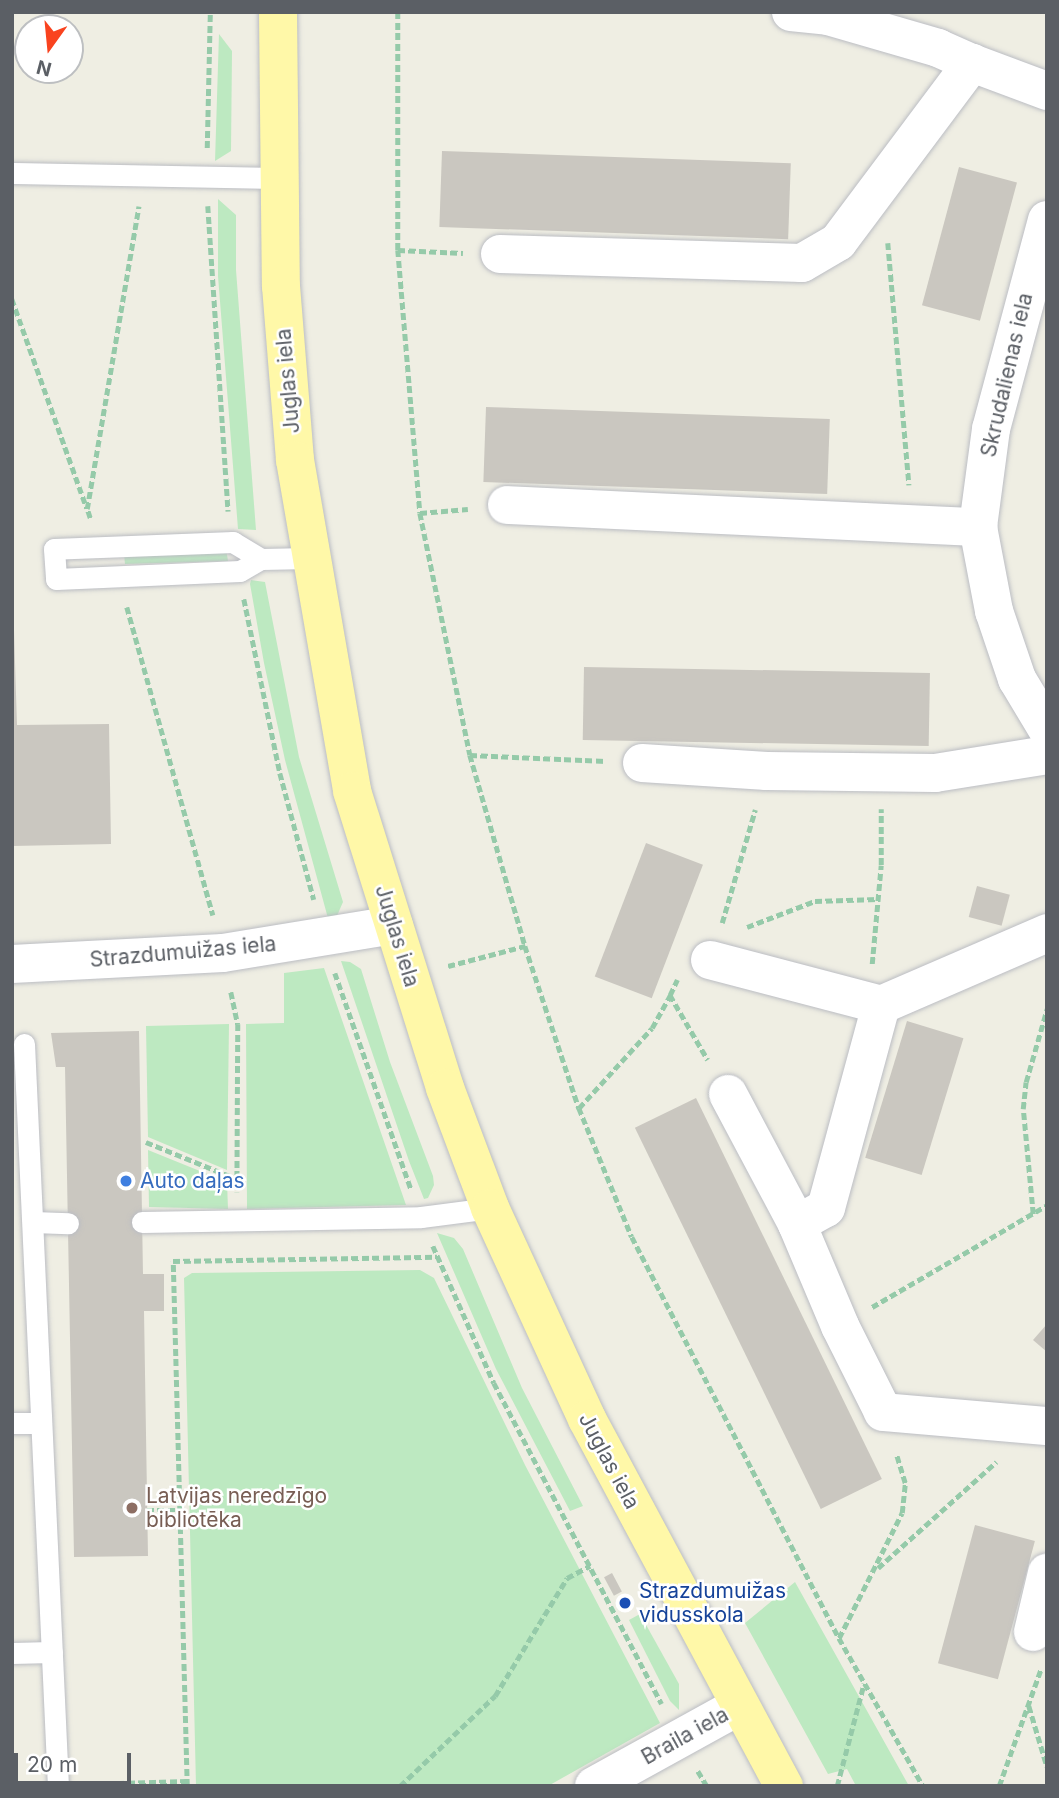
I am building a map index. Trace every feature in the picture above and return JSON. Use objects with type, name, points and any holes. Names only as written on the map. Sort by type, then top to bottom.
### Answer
[{"type":"main road","name":"Juglas iela","points":[[278,12],[281,286],[292,432],[310,558],[352,791],[444,1088],[490,1208],[587,1419],[784,1786]]},
{"type":"street","points":[[791,12],[828,16],[938,48],[1047,91]]},
{"type":"street","points":[[500,254],[802,263],[838,242],[972,63]]},
{"type":"street","name":"Skrudalienas iela","points":[[1047,220],[991,429],[978,527],[994,611],[1017,679],[1047,729]]},
{"type":"street","points":[[508,505],[978,527]]},
{"type":"street","points":[[642,763],[767,772],[935,774],[1047,755]]},
{"type":"street","name":"Strazdumuižas iela","points":[[12,964],[223,953],[394,925]]},
{"type":"street","points":[[713,950],[875,1004],[1047,933]]},
{"type":"street","points":[[797,1224],[826,1208],[875,1004]]},
{"type":"street","points":[[728,1094],[797,1224],[840,1326],[883,1412],[1041,1426]]},
{"type":"street","points":[[1040,1634],[1047,1573]]},
{"type":"street","name":"Braila iela","points":[[594,1786],[739,1706]]},
{"type":"lane","points":[[12,173],[279,178]]},
{"type":"lane","points":[[261,559],[233,542],[54,549],[56,579],[240,571],[261,559],[310,558]]},
{"type":"lane","points":[[24,1044],[21,1178],[33,1222],[52,1652],[64,1785]]},
{"type":"lane","points":[[142,1222],[421,1217],[490,1208]]},
{"type":"lane","points":[[33,1222],[68,1223]]},
{"type":"lane","points":[[12,1423],[41,1423]]},
{"type":"lane","points":[[12,1653],[52,1652]]},
{"type":"path","points":[[398,12],[398,250],[420,513],[470,755],[525,946],[579,1108],[632,1237],[839,1638],[923,1786]]},
{"type":"path","points":[[883,181],[913,524]]},
{"type":"path","points":[[398,250],[500,254]]},
{"type":"path","points":[[12,299],[87,509]]},
{"type":"path","points":[[420,513],[508,505]]},
{"type":"path","points":[[470,755],[642,763]]},
{"type":"path","points":[[713,950],[767,772]]},
{"type":"path","points":[[875,1004],[880,773]]},
{"type":"path","points":[[713,950],[815,901],[878,899]]},
{"type":"path","points":[[410,977],[525,946]]},
{"type":"path","points":[[223,953],[238,1024],[236,1222]]},
{"type":"path","points":[[579,1108],[652,1028],[670,995],[728,1094]]},
{"type":"path","points":[[1033,1214],[1023,1110],[1026,1082],[1047,1009]]},
{"type":"path","points":[[146,1142],[237,1179]]},
{"type":"path","points":[[840,1326],[1047,1205]]},
{"type":"path","points":[[64,1785],[187,1783],[177,1510],[173,1261],[437,1257]]},
{"type":"path","points":[[839,1638],[902,1513],[905,1483],[883,1412]]},
{"type":"path","points":[[875,1570],[1041,1426]]},
{"type":"path","points":[[147,1510],[177,1510]]},
{"type":"path","points":[[400,1786],[495,1696],[568,1578],[590,1566]]},
{"type":"path","points":[[999,1786],[1044,1662],[1040,1634]]},
{"type":"path","points":[[837,1786],[864,1682]]},
{"type":"path","points":[[1029,1705],[1047,1766]]},
{"type":"green space","points":[[219,34],[232,51],[231,151],[215,161]]},
{"type":"green space","points":[[218,199],[236,215],[236,270],[256,530],[238,529],[218,276]]},
{"type":"green space","points":[[226,549],[228,561],[125,564],[124,554]]},
{"type":"green space","points":[[251,580],[265,582],[299,757],[343,902],[336,918],[329,922],[285,760],[264,663]]},
{"type":"green space","points":[[341,961],[350,962],[361,969],[390,1062],[433,1176],[434,1185],[428,1198],[424,1199],[409,1161]]},
{"type":"green space","points":[[324,968],[406,1205],[247,1209],[246,1024],[284,1023],[284,973]]},
{"type":"green space","points":[[229,1024],[227,1170],[148,1137],[146,1026]]},
{"type":"green space","points":[[148,1150],[227,1182],[228,1209],[149,1207]]},
{"type":"green space","points":[[437,1233],[454,1238],[463,1249],[522,1388],[583,1506],[570,1511],[496,1369]]},
{"type":"green space","points":[[420,1270],[434,1278],[525,1465],[660,1723],[548,1786],[196,1786],[184,1278],[192,1273]]},
{"type":"green space","points":[[795,1582],[909,1786],[856,1786],[847,1769],[828,1774],[745,1623]]},
{"type":"green space","points":[[640,1614],[679,1684],[679,1710],[670,1701],[629,1620]]},
{"type":"building","points":[[442,151],[791,163],[788,239],[439,227]]},
{"type":"building","points":[[959,167],[1017,183],[980,321],[922,305]]},
{"type":"building","points":[[486,407],[830,419],[827,494],[483,482]]},
{"type":"building","points":[[12,567],[17,725],[109,724],[111,844],[12,846]]},
{"type":"building","points":[[584,667],[930,673],[929,746],[583,740]]},
{"type":"building","points":[[646,843],[703,865],[652,998],[595,977]]},
{"type":"building","points":[[977,886],[1010,895],[1002,926],[969,917]]},
{"type":"building","points":[[907,1021],[963,1038],[922,1175],[865,1158]]},
{"type":"building","points":[[139,1031],[143,1274],[164,1274],[164,1311],[144,1311],[148,1556],[74,1557],[65,1067],[56,1067],[51,1033]]},
{"type":"building","points":[[696,1098],[882,1479],[821,1509],[635,1128]]},
{"type":"building","points":[[1047,1324],[1047,1352],[1033,1340]]},
{"type":"building","points":[[975,1525],[1035,1541],[998,1679],[938,1663]]},
{"type":"building","points":[[612,1573],[622,1592],[614,1596],[604,1577]]},
{"type":"place","name":"Auto daļas","points":[[126,1181]]},
{"type":"place","name":"Latvijas neredzīgo bibliotēka","points":[[132,1508]]},
{"type":"place","name":"Strazdumuižas vidusskola","points":[[625,1603]]}]
